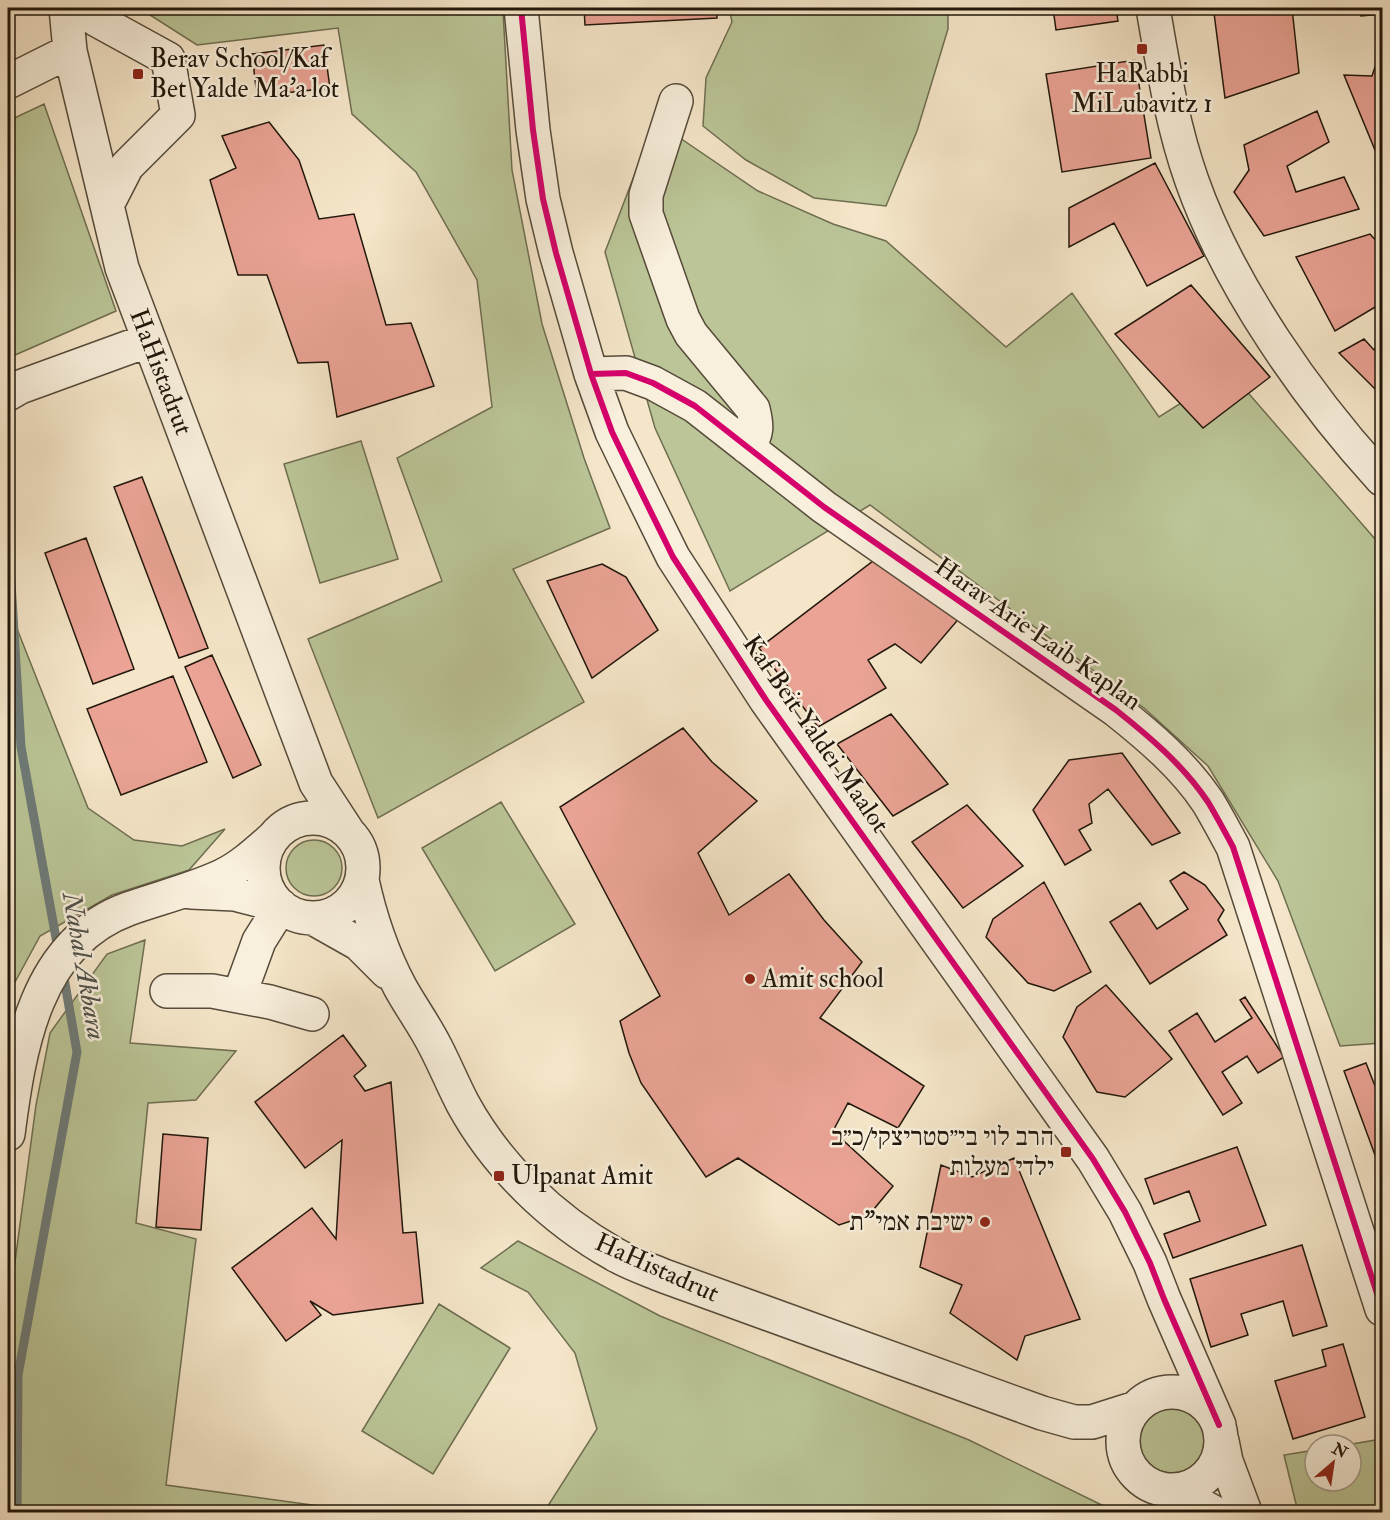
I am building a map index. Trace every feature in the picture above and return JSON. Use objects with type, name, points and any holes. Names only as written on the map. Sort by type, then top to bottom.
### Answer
[{"type":"street","name":"HaHistadrut","points":[[66,8],[70,51],[122,268],[316,783],[348,832]]},
{"type":"street","points":[[81,8],[97,20],[168,59],[178,115],[127,166],[107,205]]},
{"type":"street","name":"Kaf Beit Yaldei Maalot","points":[[521,8],[533,130],[543,199],[556,254],[591,374],[612,432],[673,557],[766,699],[1093,1160],[1125,1212],[1150,1263],[1220,1433],[1226,1461],[1245,1512]]},
{"type":"street","points":[[1153,8],[1173,117],[1192,181],[1214,232],[1240,285],[1272,337],[1315,398],[1383,479]]},
{"type":"street","points":[[8,82],[70,51]]},
{"type":"street","points":[[676,100],[646,195],[646,214],[683,319],[691,334],[753,409],[756,422],[755,438],[747,447]]},
{"type":"street","points":[[8,394],[20,387],[149,340]]},
{"type":"street","name":"Harav Arie Laib Kaplan","points":[[591,374],[626,373],[653,383],[695,406],[872,543],[1124,717],[1148,735],[1178,765],[1208,801],[1233,847],[1383,1309]]},
{"type":"street","name":"HaHistadrut","points":[[277,835],[292,807],[296,771],[295,726]]},
{"type":"street","points":[[8,1134],[15,1082],[26,1032],[42,991],[63,955],[91,929],[125,910],[224,875],[250,859],[286,826],[303,819],[320,819],[337,824],[348,832],[358,846],[363,863],[362,880],[357,892],[347,905],[332,914],[313,918],[296,915],[281,906],[235,894],[178,893]]},
{"type":"street","points":[[277,835],[265,854],[263,871],[270,893],[281,906]]},
{"type":"street","name":"HaHistadrut","points":[[362,880],[374,927],[400,987],[435,1045],[464,1105],[488,1142],[545,1206],[576,1229],[615,1254],[664,1276],[1024,1407],[1074,1422],[1092,1422],[1176,1391],[1192,1396],[1211,1411],[1220,1433]]},
{"type":"street","points":[[239,996],[259,941],[281,906]]},
{"type":"street","name":"HaHistadrut","points":[[313,918],[358,944],[378,961],[400,987]]},
{"type":"street","points":[[167,992],[212,991],[270,1002],[312,1014]]},
{"type":"street","name":"Kaf Beit Yaldei Maalot","points":[[1132,1470],[1124,1454],[1122,1443],[1124,1425],[1146,1401],[1170,1355],[1171,1334],[1164,1299]]},
{"type":"street","name":"HaHistadrut","points":[[1024,1407],[1069,1428],[1102,1448],[1144,1482],[1193,1501],[1213,1512]]},
{"type":"street","points":[[1160,1488],[1170,1491],[1183,1490],[1208,1475],[1217,1461],[1220,1433]]},
{"type":"green space","points":[[139,8],[501,8],[503,11],[512,170],[542,324],[584,458],[610,528],[513,569],[584,702],[378,818],[308,639],[442,581],[397,458],[492,407],[477,280],[416,172],[352,114],[338,28],[197,45]]},
{"type":"green space","points":[[729,8],[948,8],[948,29],[917,131],[886,206],[814,198],[746,160],[703,126],[706,78],[732,22]]},
{"type":"green space","points":[[44,104],[116,311],[8,358],[8,121]]},
{"type":"green space","points":[[655,121],[758,191],[833,224],[886,241],[1006,347],[1072,293],[1159,417],[1230,372],[1382,547],[1382,1043],[1340,1046],[1278,881],[1208,766],[1144,708],[870,505],[730,591],[655,428],[605,252]]},
{"type":"green space","points":[[361,441],[398,559],[320,583],[284,464]]},
{"type":"green space","points":[[8,606],[88,808],[134,840],[182,846],[225,829],[189,870],[112,895],[40,936],[8,995],[10,906],[8,902]]},
{"type":"green space","points":[[501,802],[575,924],[495,971],[422,848]]},
{"type":"green space","points":[[308,840],[320,840],[330,844],[338,852],[342,868],[338,884],[330,892],[320,896],[308,896],[298,892],[290,884],[286,874],[286,862],[290,852],[298,844]]},
{"type":"green space","points":[[145,940],[130,1043],[236,1051],[196,1100],[148,1103],[136,1223],[196,1239],[166,1485],[363,1512],[8,1512],[8,1314],[36,1105],[50,1033],[107,954]]},
{"type":"green space","points":[[518,1241],[660,1316],[969,1440],[1116,1512],[544,1512],[597,1429],[575,1353],[528,1292],[481,1268]]},
{"type":"green space","points":[[439,1304],[510,1348],[433,1474],[362,1431]]},
{"type":"green space","points":[[1166,1409],[1178,1409],[1195,1418],[1202,1429],[1204,1441],[1202,1453],[1195,1464],[1178,1473],[1166,1473],[1154,1468],[1145,1459],[1140,1447],[1140,1435],[1145,1423],[1154,1414]]},
{"type":"green space","points":[[1382,1439],[1382,1512],[1298,1512],[1284,1455],[1303,1452],[1303,1493],[1363,1493],[1363,1442]]},
{"type":"building","points":[[584,8],[716,8],[717,18],[585,25]]},
{"type":"building","points":[[1053,8],[1116,8],[1118,21],[1056,30]]},
{"type":"building","points":[[1237,8],[1292,8],[1299,73],[1225,98],[1214,13]]},
{"type":"building","points":[[1359,8],[1382,8],[1382,14],[1361,16]]},
{"type":"building","points":[[324,45],[330,88],[257,96],[252,54]]},
{"type":"building","points":[[1382,59],[1382,167],[1344,75],[1372,76],[1377,61]]},
{"type":"building","points":[[1135,60],[1151,158],[1062,172],[1046,74]]},
{"type":"building","points":[[1317,111],[1329,142],[1287,166],[1296,192],[1344,177],[1359,209],[1264,236],[1234,192],[1249,170],[1244,145]]},
{"type":"building","points":[[269,122],[299,160],[319,219],[354,214],[386,325],[411,323],[434,386],[337,417],[328,362],[298,363],[267,275],[238,275],[210,180],[236,168],[222,136]]},
{"type":"building","points":[[1155,163],[1204,256],[1147,286],[1114,223],[1069,247],[1069,208]]},
{"type":"building","points":[[1370,234],[1382,247],[1382,303],[1335,331],[1296,257]]},
{"type":"building","points":[[1191,285],[1270,377],[1203,428],[1115,334]]},
{"type":"building","points":[[1364,339],[1374,350],[1382,341],[1382,396],[1339,353]]},
{"type":"building","points":[[142,477],[208,648],[179,658],[114,487]]},
{"type":"building","points":[[86,538],[134,669],[93,684],[45,553]]},
{"type":"building","points":[[877,558],[962,615],[921,663],[895,644],[868,660],[886,688],[818,727],[759,648]]},
{"type":"building","points":[[602,564],[626,577],[658,630],[592,678],[547,581]]},
{"type":"building","points":[[212,655],[261,765],[233,778],[185,667]]},
{"type":"building","points":[[173,676],[207,762],[121,795],[87,709]]},
{"type":"building","points":[[891,714],[948,784],[893,816],[837,744]]},
{"type":"building","name":"Amit school","points":[[683,728],[712,762],[757,801],[698,853],[729,915],[789,874],[824,920],[862,962],[820,1018],[924,1086],[898,1128],[848,1103],[833,1131],[893,1186],[869,1215],[839,1225],[738,1158],[706,1177],[641,1083],[629,1053],[620,1021],[660,996],[560,807]]},
{"type":"building","points":[[1122,753],[1180,833],[1152,845],[1108,789],[1089,804],[1092,823],[1079,830],[1091,850],[1065,865],[1033,810],[1069,760]]},
{"type":"building","points":[[967,805],[1023,866],[963,908],[912,842]]},
{"type":"building","points":[[1184,872],[1205,885],[1224,910],[1218,920],[1227,935],[1150,984],[1110,922],[1140,903],[1157,929],[1188,909],[1170,881]]},
{"type":"building","points":[[1044,882],[1091,972],[1054,991],[1028,983],[986,937],[993,919]]},
{"type":"building","points":[[1106,985],[1172,1059],[1125,1097],[1097,1092],[1063,1037],[1077,1007]]},
{"type":"building","points":[[1245,997],[1284,1057],[1258,1073],[1247,1056],[1222,1072],[1242,1103],[1223,1115],[1169,1031],[1197,1013],[1215,1042],[1252,1018],[1240,1000]]},
{"type":"building","points":[[343,1035],[366,1066],[354,1076],[365,1091],[391,1082],[403,1233],[416,1232],[423,1303],[333,1315],[310,1301],[321,1315],[286,1341],[232,1268],[312,1208],[336,1239],[342,1140],[305,1168],[255,1102]]},
{"type":"building","points":[[1366,1063],[1377,1091],[1382,1089],[1382,1174],[1344,1071]]},
{"type":"building","points":[[163,1134],[208,1138],[201,1230],[156,1227]]},
{"type":"building","points":[[1237,1147],[1266,1225],[1173,1258],[1164,1234],[1200,1221],[1189,1191],[1154,1204],[1145,1179]]},
{"type":"building","name":"ישיבת אמי\"ת","points":[[1014,1158],[1080,1319],[1025,1336],[1017,1360],[950,1313],[962,1285],[920,1267],[941,1165],[972,1177]]},
{"type":"building","points":[[1302,1245],[1327,1326],[1293,1336],[1283,1301],[1241,1314],[1248,1335],[1211,1347],[1190,1279]]},
{"type":"building","points":[[1343,1344],[1365,1417],[1313,1433],[1303,1433],[1303,1436],[1293,1439],[1275,1381],[1326,1366],[1322,1350]]},
{"type":"waterway","name":"Nahal Akbara","points":[[8,533],[21,747],[58,949]]},
{"type":"waterway","name":"Nahal Akbara","points":[[17,1512],[18,1375],[77,1052],[63,972]]},
{"type":"cycle path","points":[[521,8],[533,130],[543,199],[556,253],[591,374],[612,432],[673,557],[766,700],[1093,1159],[1125,1212],[1150,1263],[1219,1425]]},
{"type":"cycle path","points":[[591,374],[626,373],[653,383],[695,406],[824,507],[1116,710],[1154,741],[1199,789],[1233,847],[1382,1309]]},
{"type":"place","name":"HaRabbi MiLubavitz 1","points":[[1142,49]]},
{"type":"place","name":"Berav School/Kaf Bet Yalde Ma'a lot","points":[[138,74]]},
{"type":"place","name":"Amit school","points":[[750,979]]},
{"type":"place","name":"הרב לוי בי״סטריצקי/כ״ב ילדי מעלות","points":[[1066,1152]]},
{"type":"place","name":"Ulpanat Amit","points":[[499,1176]]},
{"type":"place","name":"ישיבת אמי\"ת","points":[[985,1222]]}]
